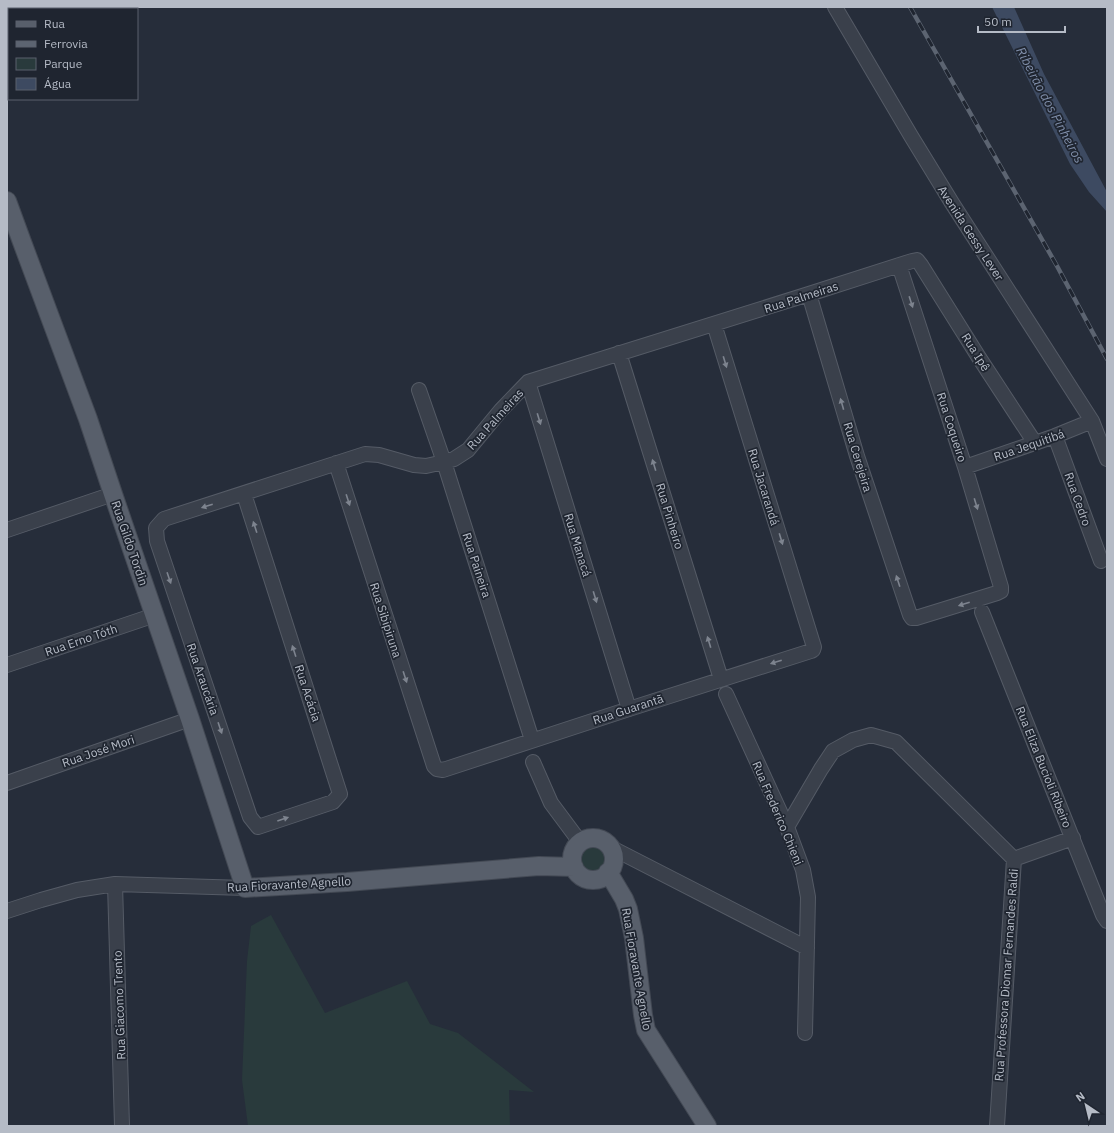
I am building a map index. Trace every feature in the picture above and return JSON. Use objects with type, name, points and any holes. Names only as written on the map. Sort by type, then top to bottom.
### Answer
[{"type":"main road","name":"Rua Gildo Tordin","points":[[7,201],[88,419],[112,494],[190,719],[245,888]]},
{"type":"main road","points":[[586,839],[600,839],[606,842],[610,847],[614,860],[612,866],[603,877],[589,879],[583,877],[577,872],[572,860],[573,853],[580,842],[586,839]]},
{"type":"main road","name":"Rua Fioravante Agnello","points":[[245,888],[539,866],[574,867]]},
{"type":"main road","name":"Rua Fioravante Agnello","points":[[608,872],[624,899],[628,909],[634,938],[646,1030],[707,1126]]},
{"type":"street","name":"Avenida Gessy Lever","points":[[835,7],[910,136],[1092,421],[1107,459]]},
{"type":"street","name":"Rua Palmeiras","points":[[157,541],[156,528],[164,519],[364,454],[378,455],[414,465],[426,466],[454,459],[468,450],[500,410],[528,382],[917,260]]},
{"type":"street","name":"Rua Ipê","points":[[917,260],[1035,443]]},
{"type":"street","name":"Rua Coqueiro","points":[[899,265],[965,467],[1001,591]]},
{"type":"street","name":"Rua Cerejeira","points":[[809,294],[857,456],[910,615],[912,618],[916,618],[997,594],[1001,591]]},
{"type":"street","name":"Rua Jacarandá","points":[[714,324],[814,647],[813,650]]},
{"type":"street","name":"Rua Pinheiro","points":[[619,353],[721,679]]},
{"type":"street","name":"Rua Manacá","points":[[528,382],[629,708]]},
{"type":"street","name":"Rua Paineira","points":[[419,390],[444,462],[532,740]]},
{"type":"street","name":"Rua Jequitibá","points":[[965,467],[1055,436],[1092,421]]},
{"type":"street","name":"Rua Cedro","points":[[1055,436],[1101,561]]},
{"type":"street","name":"Rua Sibipiruna","points":[[336,463],[434,766],[437,769],[443,770]]},
{"type":"street","points":[[7,530],[112,494]]},
{"type":"street","name":"Rua Acácia","points":[[244,494],[340,794],[332,802],[258,827],[250,817]]},
{"type":"street","name":"Rua Araucária","points":[[157,541],[250,817]]},
{"type":"street","name":"Rua Eliza Bucioli Ribeiro","points":[[982,612],[1026,725],[1103,915],[1107,921]]},
{"type":"street","name":"Rua Erno Tóth","points":[[7,665],[155,615]]},
{"type":"street","name":"Rua Guarantã","points":[[443,770],[629,708],[813,650]]},
{"type":"street","name":"Rua Frederico Chieni","points":[[726,694],[787,827],[803,870],[808,898],[805,1033]]},
{"type":"street","name":"Rua José Mori","points":[[7,783],[190,719]]},
{"type":"street","name":"Rua Professora Diomar Fernandes Raldi","points":[[787,827],[833,751],[853,740],[871,735],[896,742],[1014,859],[997,1126]]},
{"type":"street","points":[[534,762],[551,803],[580,842]]},
{"type":"street","points":[[1014,859],[1073,838]]},
{"type":"street","points":[[610,847],[806,948]]},
{"type":"street","name":"Rua Fioravante Agnello","points":[[7,911],[77,890],[115,884],[245,888]]},
{"type":"street","name":"Rua Giacomo Trento","points":[[115,884],[122,1126]]},
{"type":"green space","points":[[594,843],[600,844],[608,852],[608,864],[600,872],[594,873],[588,872],[580,864],[579,858],[580,852],[588,844]]},
{"type":"green space","points":[[271,915],[325,1013],[407,981],[430,1024],[458,1033],[534,1092],[509,1090],[510,1126],[248,1126],[242,1080],[247,961],[251,926]]},
{"type":"water","name":"Ribeirão dos Pinheiros","points":[[992,7],[1014,7],[1044,74],[1107,192],[1107,212],[1089,192],[1070,164]]},
{"type":"railway","points":[[910,7],[1057,266],[1107,359]]}]
